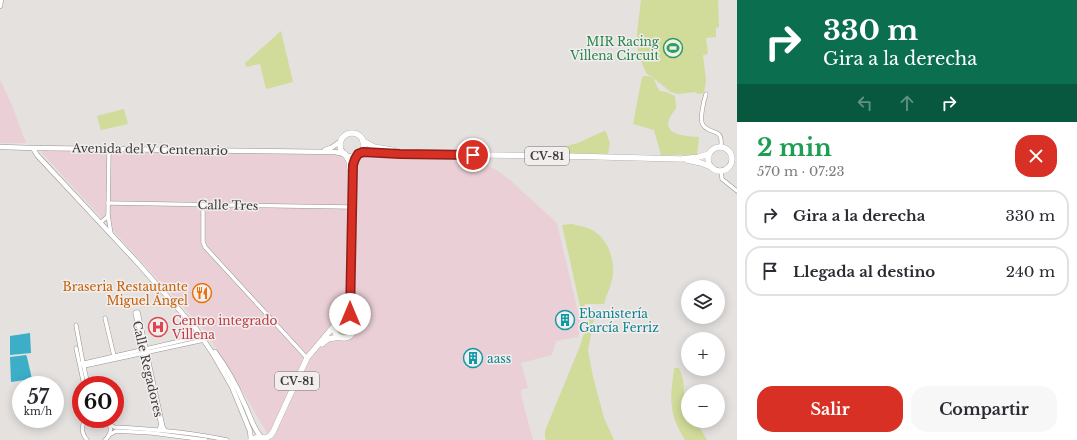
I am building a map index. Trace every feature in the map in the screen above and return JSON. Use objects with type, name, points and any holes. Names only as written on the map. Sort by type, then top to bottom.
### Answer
[{"type":"main road","name":"CV-81","points":[[265,438],[270,436],[273,432],[307,358],[334,326],[346,308],[350,165],[340,147],[341,141],[345,135],[352,133],[358,135],[374,147],[412,154]]},
{"type":"main road","name":"CV-81","points":[[273,440],[311,358],[325,341],[331,338],[347,338],[351,335],[354,329],[351,321],[350,305],[353,165],[355,159],[363,148],[363,140]]},
{"type":"main road","name":"CV-81","points":[[345,154],[350,156],[366,152],[400,154],[681,159],[709,154],[714,149],[721,147]]},
{"type":"main road","points":[[721,147],[734,156],[728,168]]},
{"type":"main road","points":[[709,154],[708,161],[711,167]]},
{"type":"main road","name":"CV-81","points":[[681,159],[701,163],[721,171]]},
{"type":"main road","points":[[721,171],[737,165]]},
{"type":"main road","points":[[340,318],[346,318],[351,321]]},
{"type":"main road","points":[[334,326],[335,332],[339,337]]},
{"type":"main road","points":[[251,440],[254,438],[265,438]]},
{"type":"street","points":[[0,6],[1,0]]},
{"type":"street","points":[[706,94],[701,118],[702,124],[720,135],[721,147]]},
{"type":"street","name":"Avenida del V Centenario","points":[[300,152],[329,149],[341,141]]},
{"type":"street","name":"Avenida del V Centenario","points":[[0,147],[335,152],[345,154]]},
{"type":"street","points":[[33,148],[37,155],[145,271],[197,330],[222,369],[237,398],[250,431],[251,440]]},
{"type":"street","points":[[109,149],[108,215],[109,228],[112,235]]},
{"type":"street","points":[[721,171],[722,178],[737,191]]},
{"type":"street","name":"Calle Tres","points":[[108,203],[349,207]]},
{"type":"street","points":[[203,204],[203,242],[205,247],[307,358]]},
{"type":"street","points":[[100,223],[108,215]]},
{"type":"street","points":[[145,271],[170,295],[210,345],[236,385],[256,430],[265,438]]},
{"type":"street","name":"Calle Regadores","points":[[159,430],[161,425],[145,351],[138,312],[136,312],[135,313],[145,351],[163,427],[165,430]]},
{"type":"street","points":[[105,318],[114,356]]},
{"type":"street","points":[[76,325],[83,376]]},
{"type":"street","points":[[82,364],[114,356],[145,351],[189,339],[197,330]]},
{"type":"street","points":[[82,364],[204,340]]},
{"type":"street","points":[[76,348],[85,376]]},
{"type":"street","points":[[82,428],[87,440]]},
{"type":"street","points":[[105,440],[109,434],[110,428]]},
{"type":"street","points":[[124,428],[165,430],[228,440]]},
{"type":"street","points":[[109,434],[121,431],[152,433],[206,440]]},
{"type":"shaded area","points":[[0,80],[11,103],[26,143],[0,143]]},
{"type":"shaded area","points":[[43,150],[408,156],[475,159],[495,169],[510,180],[557,223],[581,325],[578,337],[556,341],[552,355],[521,363],[528,388],[521,390],[522,399],[533,440],[271,440],[232,373],[205,331],[42,153]]},
{"type":"green space","name":"MIR Racing Villena Circuit","points":[[641,0],[718,0],[719,27],[716,28],[716,37],[706,38],[708,54],[703,55],[706,81],[704,93],[698,94],[695,92],[678,94],[671,92],[646,73],[638,53],[637,33]]},
{"type":"green space","points":[[281,31],[293,82],[266,89],[260,64],[246,67],[245,63]]},
{"type":"green space","points":[[642,77],[652,77],[660,91],[675,96],[676,108],[669,119],[668,125],[673,132],[678,134],[699,137],[697,155],[661,155],[654,130],[633,124]]},
{"type":"green space","points":[[124,109],[128,124],[101,130],[97,116]]},
{"type":"green space","points":[[604,131],[606,132],[610,143],[608,154],[565,153],[566,146],[578,143]]},
{"type":"green space","points":[[572,224],[593,230],[600,235],[609,250],[613,268],[611,285],[604,304],[585,304],[582,315],[562,225]]},
{"type":"green space","points":[[589,318],[594,319],[588,350],[593,377],[604,418],[614,440],[546,440],[545,431],[580,346]]},
{"type":"green space","points":[[341,321],[347,321],[351,325],[351,331],[347,335],[341,335],[337,331],[337,325]]},
{"type":"green space","points":[[674,368],[679,368],[683,384],[681,384],[681,428],[700,428],[707,440],[685,440],[674,416],[671,393]]},
{"type":"water","points":[[30,333],[31,353],[10,355],[10,336]]},
{"type":"water","points":[[26,355],[31,376],[12,376],[11,382],[10,357]]},
{"type":"place","name":"MIR Racing Villena Circuit","points":[[673,48]]},
{"type":"place","name":"Braseria Restautante Miguel Ángel","points":[[202,293]]},
{"type":"place","name":"Ebanistería García Ferriz","points":[[565,320]]},
{"type":"place","name":"Centro integrado Villena","points":[[158,327]]},
{"type":"place","name":"aass","points":[[473,358]]},
{"type":"route","points":[[350,314],[353,165],[358,154],[363,152],[379,152],[400,154],[473,155]]}]
